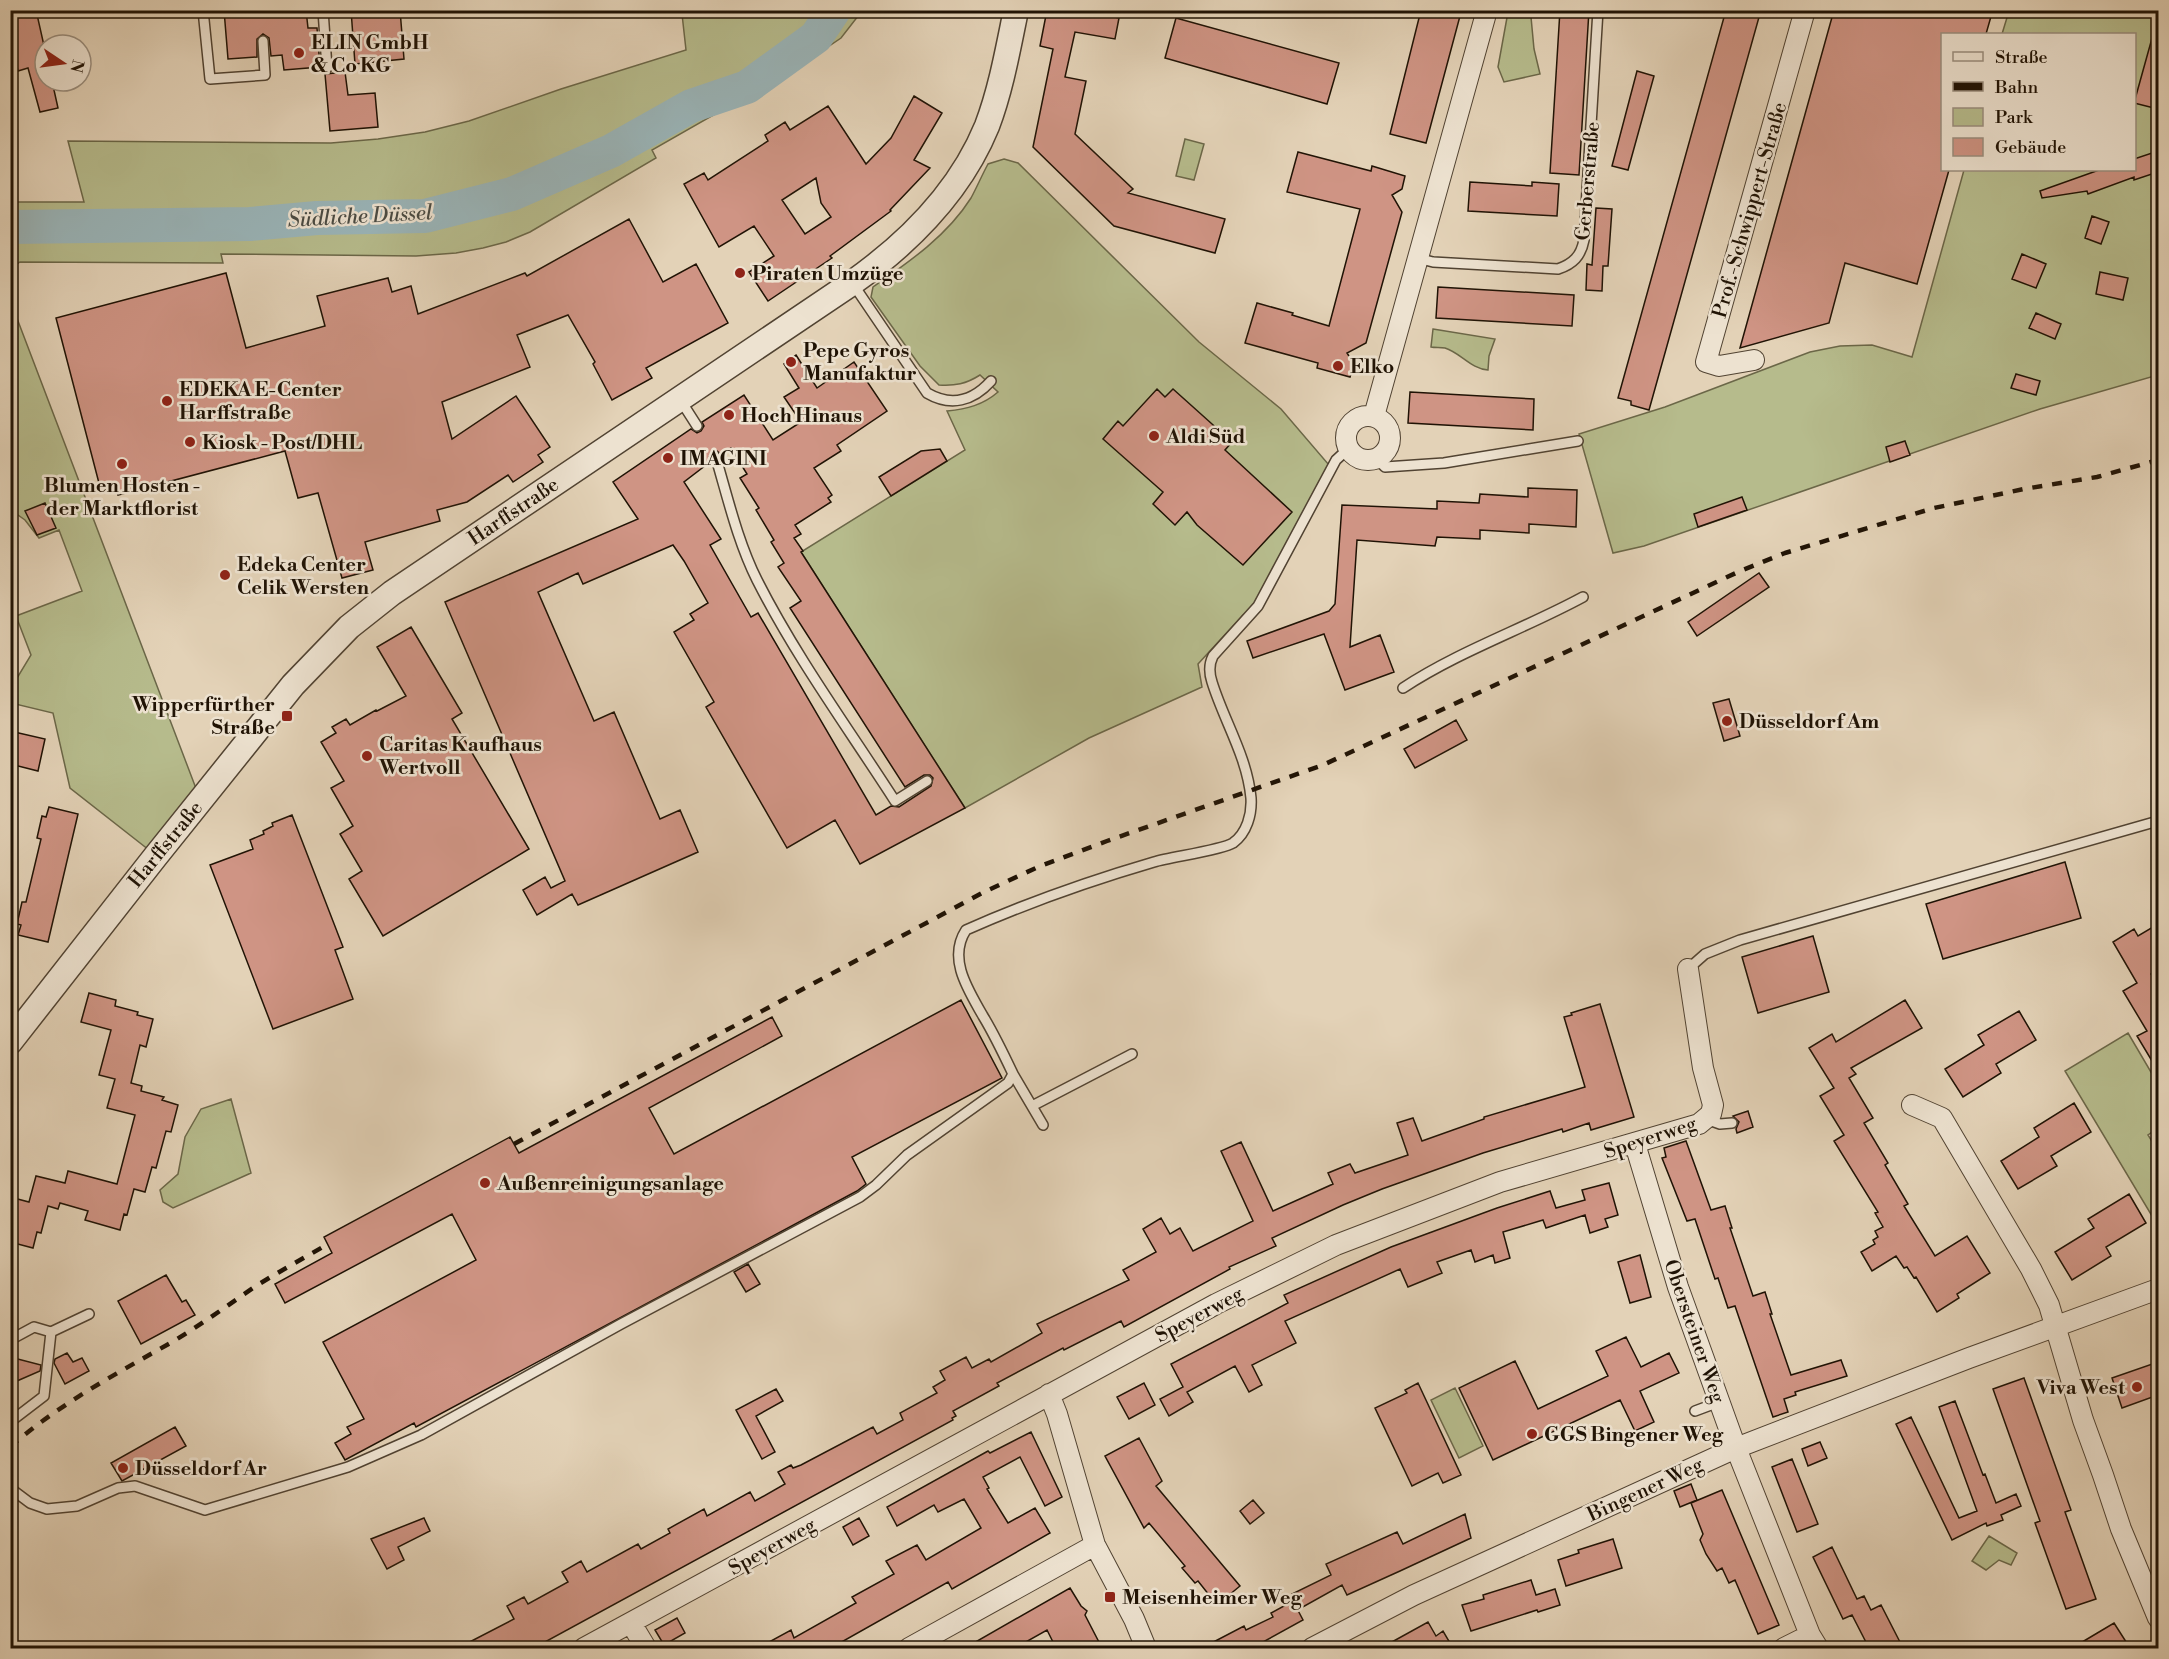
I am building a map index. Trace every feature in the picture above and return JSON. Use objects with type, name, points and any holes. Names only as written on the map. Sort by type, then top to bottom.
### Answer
[{"type":"street","name":"Harffstraße","points":[[10,1042],[225,769],[293,685],[335,639],[392,593],[852,283],[896,249],[924,223],[954,184],[982,137],[994,105],[1016,10]]},
{"type":"street","points":[[1374,416],[1486,10]]},
{"type":"street","name":"Prof.-Schwippert-Straße","points":[[1754,360],[1719,366],[1706,362],[1806,10]]},
{"type":"street","points":[[1364,415],[1374,416],[1381,419],[1388,427],[1390,439],[1384,453],[1377,459],[1358,458],[1348,449],[1345,440],[1346,431],[1351,423],[1364,415]]},
{"type":"street","name":"Speyerweg","points":[[584,1648],[1216,1304],[1336,1245],[1500,1182],[1699,1124],[1711,1114],[1713,1105],[1703,1068],[1688,969]]},
{"type":"street","points":[[1912,1105],[1942,1118],[2031,1269],[2049,1305],[2083,1420],[2121,1529],[2158,1618]]},
{"type":"street","name":"Obersteiner Weg","points":[[1635,1144],[1678,1287],[1719,1402],[1814,1642]]},
{"type":"street","name":"Bingener Weg","points":[[1312,1648],[1414,1595],[1736,1448],[1951,1364],[2158,1289]]},
{"type":"street","points":[[1049,1394],[1057,1414],[1095,1545],[1134,1619],[1146,1648]]},
{"type":"street","points":[[909,1648],[1095,1545]]},
{"type":"street","points":[[632,1623],[646,1648]]},
{"type":"street","points":[[1784,1648],[1814,1642]]},
{"type":"lane","points":[[203,10],[210,79],[265,75],[263,41]]},
{"type":"lane","points":[[323,10],[327,68]]},
{"type":"lane","name":"Gerberstraße","points":[[1417,258],[1433,262],[1558,269],[1569,265],[1576,258],[1582,249],[1584,240],[1598,10]]},
{"type":"lane","points":[[852,283],[927,393],[937,399],[960,401],[978,393],[991,381]]},
{"type":"lane","points":[[679,399],[697,426]]},
{"type":"lane","points":[[1377,459],[1385,467],[1444,463],[1578,441]]},
{"type":"lane","points":[[1043,1125],[965,987],[960,964],[961,938],[966,930],[1031,902],[1097,879],[1232,843],[1247,825],[1251,812],[1251,798],[1240,751],[1212,682],[1209,663],[1258,606],[1336,460],[1348,449]]},
{"type":"lane","points":[[716,458],[738,530],[756,578],[789,636],[889,792],[896,801],[927,782]]},
{"type":"lane","points":[[1403,688],[1425,674],[1546,617],[1582,597]]},
{"type":"lane","points":[[1688,969],[1705,954],[1740,940],[2158,821]]},
{"type":"lane","points":[[1032,1106],[1132,1054]]},
{"type":"lane","points":[[10,1488],[30,1503],[47,1509],[77,1506],[118,1488],[135,1486],[205,1510],[348,1467],[421,1435],[621,1324],[860,1197],[907,1155],[1008,1083],[1013,1074]]},
{"type":"lane","points":[[1706,1119],[1720,1125],[1732,1123]]},
{"type":"lane","points":[[10,1340],[33,1327],[51,1332],[89,1314]]},
{"type":"lane","points":[[10,1422],[44,1396],[51,1332]]},
{"type":"lane","points":[[1695,1411],[1719,1402]]},
{"type":"green space","points":[[690,11],[862,11],[841,38],[801,65],[652,150],[656,158],[530,232],[506,242],[456,253],[416,256],[221,254],[223,263],[20,262],[11,268],[11,202],[84,202],[68,141],[331,143],[425,132],[469,121],[561,89],[686,50],[682,14]]},
{"type":"green space","points":[[2009,11],[2158,11],[2158,375],[2040,409],[1644,546],[1613,553],[1579,434],[1665,407],[1810,352],[1840,346],[1872,345],[1912,357],[1964,171],[2136,171],[2136,33],[2002,33]]},
{"type":"green space","points":[[1508,12],[1531,17],[1534,49],[1540,74],[1504,82],[1498,67]]},
{"type":"green space","points":[[1185,139],[1204,144],[1194,180],[1176,176]]},
{"type":"green space","points":[[1004,159],[1018,163],[1199,342],[1281,409],[1329,465],[1257,604],[1243,615],[1198,664],[1202,687],[1089,738],[965,808],[801,552],[965,450],[947,411],[974,406],[998,392],[980,375],[960,384],[939,385],[920,366],[871,297],[873,287],[914,258],[951,224],[971,198],[988,164]]},
{"type":"green space","points":[[10,300],[197,791],[149,850],[70,788],[53,713],[11,703],[11,688],[31,655],[16,616],[82,591],[59,530],[39,538],[25,520],[11,510]]},
{"type":"green space","points":[[1433,329],[1495,339],[1489,356],[1488,370],[1476,367],[1445,348],[1431,347]]},
{"type":"green space","points":[[2128,1033],[2158,1084],[2158,1128],[2148,1135],[2158,1151],[2158,1226],[2065,1071]]},
{"type":"green space","points":[[231,1099],[251,1173],[173,1208],[163,1202],[160,1190],[178,1174],[185,1137],[201,1109]]},
{"type":"green space","points":[[1455,1388],[1483,1446],[1459,1458],[1431,1400]]},
{"type":"green space","points":[[1989,1536],[2017,1553],[2011,1565],[1999,1560],[1986,1570],[1972,1561]]},
{"type":"building","points":[[10,10],[36,10],[41,33],[33,33],[33,86],[28,68],[18,71],[13,51],[17,50],[10,24]]},
{"type":"building","points":[[224,10],[306,10],[308,28],[317,28],[320,67],[284,70],[282,55],[271,56],[269,38],[263,34],[257,39],[257,57],[228,59]]},
{"type":"building","points":[[351,10],[400,10],[404,59],[355,64]]},
{"type":"building","points":[[1047,10],[1082,10],[1119,18],[1115,39],[1075,32],[1065,77],[1086,81],[1075,134],[1133,189],[1128,193],[1225,219],[1215,253],[1114,226],[1033,147],[1053,49],[1040,46]]},
{"type":"building","points":[[1421,10],[1440,10],[1460,16],[1426,143],[1390,134]]},
{"type":"building","points":[[1560,10],[1589,10],[1579,175],[1550,173]]},
{"type":"building","points":[[1726,10],[1761,10],[1649,410],[1631,405],[1631,401],[1618,398]]},
{"type":"building","points":[[1834,10],[1985,10],[1992,13],[1986,33],[1941,33],[1941,171],[1949,171],[1917,284],[1845,263],[1829,323],[1740,348]]},
{"type":"building","points":[[1176,18],[1339,63],[1327,104],[1165,58]]},
{"type":"building","points":[[2154,31],[2158,32],[2158,109],[2136,104],[2136,96]]},
{"type":"building","points":[[1637,71],[1654,76],[1628,170],[1612,166]]},
{"type":"building","points":[[345,72],[348,95],[375,93],[378,127],[330,131],[325,74]]},
{"type":"building","points":[[35,93],[55,93],[58,108],[40,112]]},
{"type":"building","points":[[914,96],[942,113],[914,160],[930,168],[891,211],[830,256],[832,258],[768,301],[749,272],[774,256],[754,226],[719,247],[684,184],[704,173],[708,180],[768,141],[765,135],[785,122],[790,130],[828,106],[866,164],[891,138]],"holes":[[[816,178],[821,203],[831,217],[805,234],[782,200]]]},
{"type":"building","points":[[2158,151],[2158,172],[2134,180],[2134,177],[2088,194],[2087,191],[2042,198],[2040,191],[2096,171],[2136,171],[2136,158]]},
{"type":"building","points":[[1298,152],[1371,171],[1372,166],[1405,176],[1402,189],[1392,195],[1402,212],[1366,343],[1347,353],[1354,364],[1350,377],[1317,368],[1318,363],[1245,343],[1257,303],[1329,326],[1360,209],[1287,192]]},
{"type":"building","points":[[1470,182],[1532,186],[1532,182],[1559,184],[1557,216],[1468,211]]},
{"type":"building","points":[[1596,208],[1612,209],[1608,266],[1603,266],[1602,291],[1586,290],[1587,264],[1592,265]]},
{"type":"building","points":[[2092,216],[2109,222],[2101,244],[2085,238]]},
{"type":"building","points":[[629,219],[663,282],[696,264],[728,323],[646,368],[652,378],[612,400],[593,364],[595,362],[568,315],[517,335],[530,367],[442,402],[452,439],[516,396],[550,447],[538,455],[543,462],[513,482],[508,475],[467,502],[437,510],[440,521],[365,542],[373,570],[342,578],[318,493],[298,498],[285,451],[118,495],[115,483],[100,487],[56,318],[226,273],[246,348],[325,326],[317,296],[388,278],[392,292],[411,286],[418,314],[525,273],[527,276]]},
{"type":"building","points":[[2022,254],[2046,264],[2036,288],[2012,279]]},
{"type":"building","points":[[2100,272],[2128,278],[2123,300],[2096,294]]},
{"type":"building","points":[[1438,287],[1574,295],[1572,326],[1436,318]]},
{"type":"building","points":[[2036,313],[2061,324],[2055,339],[2029,328]]},
{"type":"building","points":[[796,355],[817,388],[854,362],[887,411],[837,445],[841,451],[814,468],[832,495],[828,498],[831,502],[795,525],[801,534],[794,538],[965,808],[860,864],[835,820],[787,848],[706,707],[714,702],[674,632],[694,620],[690,614],[708,603],[673,545],[583,584],[578,573],[538,592],[594,721],[614,712],[660,819],[680,810],[698,852],[578,905],[572,894],[537,915],[523,890],[545,877],[551,888],[565,881],[445,602],[638,519],[613,482],[691,429],[697,433],[701,431],[704,426],[702,422],[744,395],[773,440],[801,422],[784,397],[799,388],[784,364]],"holes":[[[731,448],[747,474],[740,478],[759,508],[756,510],[774,540],[771,542],[784,563],[778,567],[801,601],[790,608],[905,787],[924,775],[930,775],[933,778],[931,786],[899,807],[891,806],[876,815],[758,613],[751,617],[710,545],[721,539],[684,482],[710,462],[709,457],[712,453],[717,451],[722,455]]]},
{"type":"building","points":[[2016,374],[2040,381],[2036,395],[2011,388]]},
{"type":"building","points":[[1157,389],[1165,397],[1173,389],[1232,442],[1225,450],[1292,512],[1243,565],[1197,525],[1187,512],[1175,525],[1153,504],[1163,492],[1103,439],[1118,421],[1123,426]]},
{"type":"building","points":[[1410,392],[1534,399],[1533,430],[1408,423]]},
{"type":"building","points":[[1905,441],[1910,455],[1890,462],[1886,447]]},
{"type":"building","points":[[940,449],[947,461],[891,496],[879,477],[921,451]]},
{"type":"building","points":[[1528,488],[1577,490],[1576,527],[1529,524],[1529,533],[1480,530],[1480,539],[1437,537],[1435,546],[1357,540],[1350,647],[1380,635],[1394,672],[1345,690],[1324,634],[1253,658],[1247,641],[1329,611],[1335,604],[1342,505],[1437,509],[1437,501],[1479,503],[1480,494],[1528,497]]},
{"type":"building","points":[[1742,497],[1747,510],[1698,527],[1694,514]]},
{"type":"building","points":[[45,503],[56,528],[37,535],[25,511]]},
{"type":"building","points":[[1759,573],[1769,587],[1697,636],[1688,622]]},
{"type":"building","points":[[411,627],[462,713],[452,719],[529,849],[383,936],[349,879],[362,871],[340,834],[353,826],[331,788],[344,781],[321,742],[336,733],[332,727],[346,719],[350,725],[406,696],[377,647]]},
{"type":"building","name":"Düsseldorf Am","points":[[1729,699],[1740,736],[1724,741],[1713,703]]},
{"type":"building","points":[[1456,720],[1467,740],[1415,768],[1404,749]]},
{"type":"building","points":[[10,731],[45,739],[38,771],[10,764]]},
{"type":"building","points":[[49,807],[78,814],[48,942],[18,935],[21,925],[17,924],[22,902],[26,902],[41,839],[37,838],[42,816],[46,817]]},
{"type":"building","points":[[292,815],[343,947],[335,950],[353,999],[273,1029],[210,865],[253,849],[250,840],[264,834],[263,831],[273,826],[272,823]]},
{"type":"building","points":[[2065,862],[2081,918],[1943,959],[1926,904]]},
{"type":"building","points":[[2158,924],[2158,970],[2151,974],[2158,986],[2158,1071],[2137,1036],[2147,1031],[2123,991],[2137,983],[2113,942],[2134,929],[2138,936]]},
{"type":"building","points":[[1813,936],[1829,992],[1758,1013],[1742,957]]},
{"type":"building","points":[[89,993],[116,1000],[115,1006],[153,1019],[146,1047],[140,1045],[131,1083],[142,1086],[141,1091],[164,1097],[162,1100],[178,1105],[171,1132],[166,1131],[156,1168],[152,1167],[145,1192],[134,1189],[120,1230],[85,1220],[88,1211],[60,1203],[58,1209],[48,1206],[41,1233],[37,1232],[33,1248],[10,1242],[10,1197],[29,1202],[36,1176],[65,1183],[68,1171],[117,1184],[135,1115],[107,1108],[115,1079],[99,1075],[111,1030],[81,1022]]},
{"type":"building","points":[[961,1000],[1002,1078],[852,1157],[866,1184],[857,1191],[416,1427],[414,1423],[345,1460],[335,1443],[351,1434],[347,1427],[364,1419],[323,1342],[476,1260],[452,1214],[285,1303],[275,1284],[332,1253],[324,1237],[510,1137],[519,1153],[772,1017],[782,1036],[649,1108],[674,1154]]},
{"type":"building","points":[[1905,1000],[1922,1028],[1851,1068],[1856,1074],[1849,1078],[1873,1118],[1864,1123],[1888,1163],[1885,1165],[1908,1204],[1904,1206],[1935,1256],[1967,1236],[1990,1273],[1957,1294],[1959,1298],[1937,1312],[1916,1277],[1914,1278],[1907,1267],[1904,1268],[1896,1256],[1872,1271],[1861,1252],[1875,1244],[1873,1240],[1878,1237],[1875,1231],[1883,1227],[1875,1213],[1878,1212],[1834,1141],[1844,1135],[1820,1096],[1834,1088],[1809,1048],[1832,1034],[1836,1042]]},
{"type":"building","points":[[1600,1004],[1634,1117],[1591,1130],[1589,1123],[1563,1132],[1562,1129],[1483,1153],[1343,1205],[1272,1238],[1276,1246],[1229,1267],[1230,1269],[1124,1327],[1121,1321],[997,1383],[999,1386],[953,1411],[956,1416],[952,1418],[953,1420],[534,1648],[458,1648],[514,1619],[507,1606],[524,1597],[528,1604],[568,1582],[562,1572],[581,1561],[587,1572],[638,1544],[641,1549],[670,1533],[668,1529],[704,1509],[707,1516],[750,1492],[755,1501],[785,1484],[778,1472],[791,1465],[793,1468],[801,1465],[873,1427],[877,1434],[903,1420],[900,1413],[937,1393],[933,1387],[945,1380],[940,1371],[966,1357],[972,1368],[989,1359],[991,1362],[1042,1333],[1037,1324],[1129,1280],[1123,1270],[1156,1252],[1143,1229],[1161,1218],[1170,1234],[1180,1228],[1193,1251],[1253,1221],[1221,1151],[1241,1142],[1273,1211],[1333,1184],[1328,1173],[1350,1164],[1355,1173],[1408,1155],[1397,1123],[1413,1118],[1422,1141],[1484,1119],[1484,1117],[1585,1087],[1564,1017]]},
{"type":"building","points":[[2019,1011],[2036,1040],[1996,1064],[2001,1073],[1963,1097],[1945,1069],[1984,1045],[1978,1035]]},
{"type":"building","points":[[2074,1103],[2091,1132],[2051,1156],[2057,1166],[2018,1189],[2001,1161],[2039,1137],[2034,1128]]},
{"type":"building","points":[[1748,1111],[1753,1127],[1737,1133],[1739,1122],[1733,1116]]},
{"type":"building","points":[[1686,1141],[1711,1210],[1725,1206],[1753,1296],[1765,1292],[1772,1314],[1770,1314],[1791,1375],[1841,1360],[1847,1376],[1795,1392],[1796,1395],[1784,1399],[1788,1412],[1773,1417],[1735,1306],[1728,1308],[1718,1278],[1715,1279],[1695,1219],[1687,1221],[1662,1158],[1666,1157],[1664,1148]]},
{"type":"building","points":[[1609,1183],[1618,1215],[1605,1219],[1608,1227],[1590,1233],[1585,1215],[1546,1228],[1543,1220],[1503,1232],[1510,1258],[1495,1263],[1493,1255],[1475,1262],[1471,1250],[1437,1262],[1442,1273],[1408,1287],[1400,1269],[1285,1321],[1296,1343],[1252,1365],[1262,1385],[1249,1392],[1235,1366],[1187,1392],[1193,1402],[1169,1416],[1160,1399],[1183,1387],[1171,1364],[1288,1303],[1284,1295],[1391,1247],[1497,1208],[1550,1191],[1556,1208],[1585,1200],[1582,1190]]},
{"type":"building","points":[[2129,1194],[2146,1223],[2106,1247],[2111,1256],[2072,1280],[2055,1252],[2094,1228],[2088,1219]]},
{"type":"building","points":[[1640,1255],[1651,1297],[1630,1303],[1618,1262]]},
{"type":"building","points":[[748,1264],[760,1284],[746,1292],[734,1272]]},
{"type":"building","points":[[166,1275],[182,1302],[186,1300],[195,1315],[141,1344],[118,1301]]},
{"type":"building","points":[[1626,1337],[1641,1367],[1669,1353],[1679,1373],[1640,1391],[1654,1422],[1635,1431],[1620,1400],[1493,1460],[1459,1388],[1515,1361],[1538,1409],[1608,1376],[1596,1351]]},
{"type":"building","points":[[67,1353],[73,1362],[82,1358],[89,1371],[65,1384],[54,1363],[55,1359]]},
{"type":"building","points":[[10,1357],[41,1365],[40,1371],[10,1384]]},
{"type":"building","name":"Viva West","points":[[2158,1362],[2158,1395],[2122,1408],[2112,1378]]},
{"type":"building","points":[[2024,1378],[2071,1510],[2065,1512],[2096,1599],[2066,1609],[2035,1523],[2040,1521],[1993,1389]]},
{"type":"building","points":[[1144,1383],[1155,1405],[1129,1419],[1117,1397]]},
{"type":"building","points":[[1418,1383],[1461,1475],[1443,1483],[1438,1473],[1412,1486],[1375,1408],[1407,1393],[1405,1390]]},
{"type":"building","points":[[776,1389],[783,1401],[756,1416],[775,1452],[762,1459],[736,1410]]},
{"type":"building","points":[[1955,1401],[1996,1503],[2016,1494],[2021,1506],[2001,1515],[2003,1520],[1987,1526],[1986,1523],[1952,1540],[1896,1424],[1911,1417],[1959,1518],[1977,1511],[1939,1407]]},
{"type":"building","points":[[175,1427],[186,1446],[122,1481],[111,1463]]},
{"type":"building","points":[[1031,1432],[1062,1497],[1045,1506],[1020,1457],[983,1477],[989,1488],[987,1489],[1008,1523],[1035,1508],[1050,1533],[952,1589],[948,1582],[831,1648],[758,1648],[791,1630],[794,1638],[856,1603],[852,1597],[894,1574],[886,1561],[917,1545],[926,1560],[981,1528],[964,1499],[938,1512],[934,1505],[897,1526],[887,1507],[988,1451],[990,1453]]},
{"type":"building","points":[[1139,1438],[1162,1481],[1156,1486],[1240,1586],[1217,1605],[1198,1581],[1195,1583],[1182,1568],[1185,1566],[1149,1523],[1144,1528],[1105,1456]]},
{"type":"building","points":[[1820,1442],[1827,1458],[1808,1466],[1802,1449]]},
{"type":"building","points":[[1792,1459],[1818,1524],[1797,1532],[1772,1467]]},
{"type":"building","points":[[1691,1484],[1697,1500],[1680,1507],[1674,1491]]},
{"type":"building","points":[[1722,1490],[1779,1625],[1758,1634],[1735,1580],[1729,1583],[1722,1568],[1717,1571],[1700,1540],[1703,1534],[1691,1503]]},
{"type":"building","points":[[1253,1500],[1264,1513],[1250,1524],[1240,1511]]},
{"type":"building","points":[[1465,1514],[1471,1538],[1400,1571],[1347,1595],[1342,1585],[1301,1608],[1292,1594],[1331,1575],[1326,1564],[1397,1532],[1403,1544]]},
{"type":"building","points":[[424,1518],[430,1531],[398,1547],[404,1560],[387,1569],[371,1539]]},
{"type":"building","points":[[859,1518],[869,1536],[853,1545],[843,1527]]},
{"type":"building","points":[[1613,1539],[1622,1568],[1566,1586],[1558,1560],[1579,1553],[1578,1550]]},
{"type":"building","points":[[1832,1547],[1857,1599],[1864,1596],[1871,1610],[1881,1605],[1903,1648],[1869,1648],[1852,1615],[1843,1619],[1813,1557]]},
{"type":"building","points":[[1531,1580],[1536,1595],[1555,1589],[1560,1605],[1471,1631],[1462,1605],[1484,1599],[1483,1595]]},
{"type":"building","points":[[1070,1588],[1081,1606],[1087,1611],[1085,1615],[1102,1648],[1056,1648],[1047,1630],[1017,1647],[1015,1643],[1005,1648],[965,1648]]},
{"type":"building","points":[[1293,1601],[1303,1620],[1252,1648],[1202,1648],[1244,1626],[1246,1630],[1273,1617],[1271,1613]]},
{"type":"building","points":[[677,1618],[685,1633],[664,1645],[655,1630]]},
{"type":"building","points":[[1428,1622],[1436,1636],[1443,1631],[1453,1648],[1381,1648]]},
{"type":"building","points":[[2114,1623],[2130,1648],[2072,1648],[2099,1632]]},
{"type":"waterway","name":"Südliche Düssel","points":[[10,227],[250,224],[317,218],[425,216],[512,194],[611,151],[691,106],[747,87],[816,37],[834,10]]},
{"type":"railway","points":[[514,1144],[984,892],[1038,867],[1107,841],[1323,765],[1738,572],[1785,553],[1934,508],[2024,489],[2097,477],[2158,460]]},
{"type":"railway","points":[[10,1447],[68,1403],[183,1335],[256,1286],[328,1244]]},
{"type":"place","name":"ELIN GmbH & Co KG","points":[[299,53]]},
{"type":"place","name":"Piraten Umzüge","points":[[740,273]]},
{"type":"place","name":"Pepe Gyros Manufaktur","points":[[791,362]]},
{"type":"place","name":"Elko","points":[[1338,366]]},
{"type":"place","name":"EDEKA E-Center Harffstraße","points":[[167,401]]},
{"type":"place","name":"Hoch Hinaus","points":[[729,415]]},
{"type":"place","name":"Aldi Süd","points":[[1154,436]]},
{"type":"place","name":"Kiosk - Post/DHL","points":[[190,442]]},
{"type":"place","name":"IMAGINI","points":[[668,458]]},
{"type":"place","name":"Blumen Hosten - der Marktflorist","points":[[122,464]]},
{"type":"place","name":"Edeka Center Celik Wersten","points":[[225,575]]},
{"type":"place","name":"Wipperfürther Straße","points":[[287,716]]},
{"type":"place","name":"Düsseldorf Am","points":[[1727,721]]},
{"type":"place","name":"Caritas Kaufhaus Wertvoll","points":[[367,756]]},
{"type":"place","name":"Außenreinigungsanlage","points":[[485,1183]]},
{"type":"place","name":"Viva West","points":[[2137,1387]]},
{"type":"place","name":"GGS Bingener Weg","points":[[1532,1434]]},
{"type":"place","name":"Düsseldorf Ar","points":[[123,1468]]},
{"type":"place","name":"Meisenheimer Weg","points":[[1110,1597]]}]
